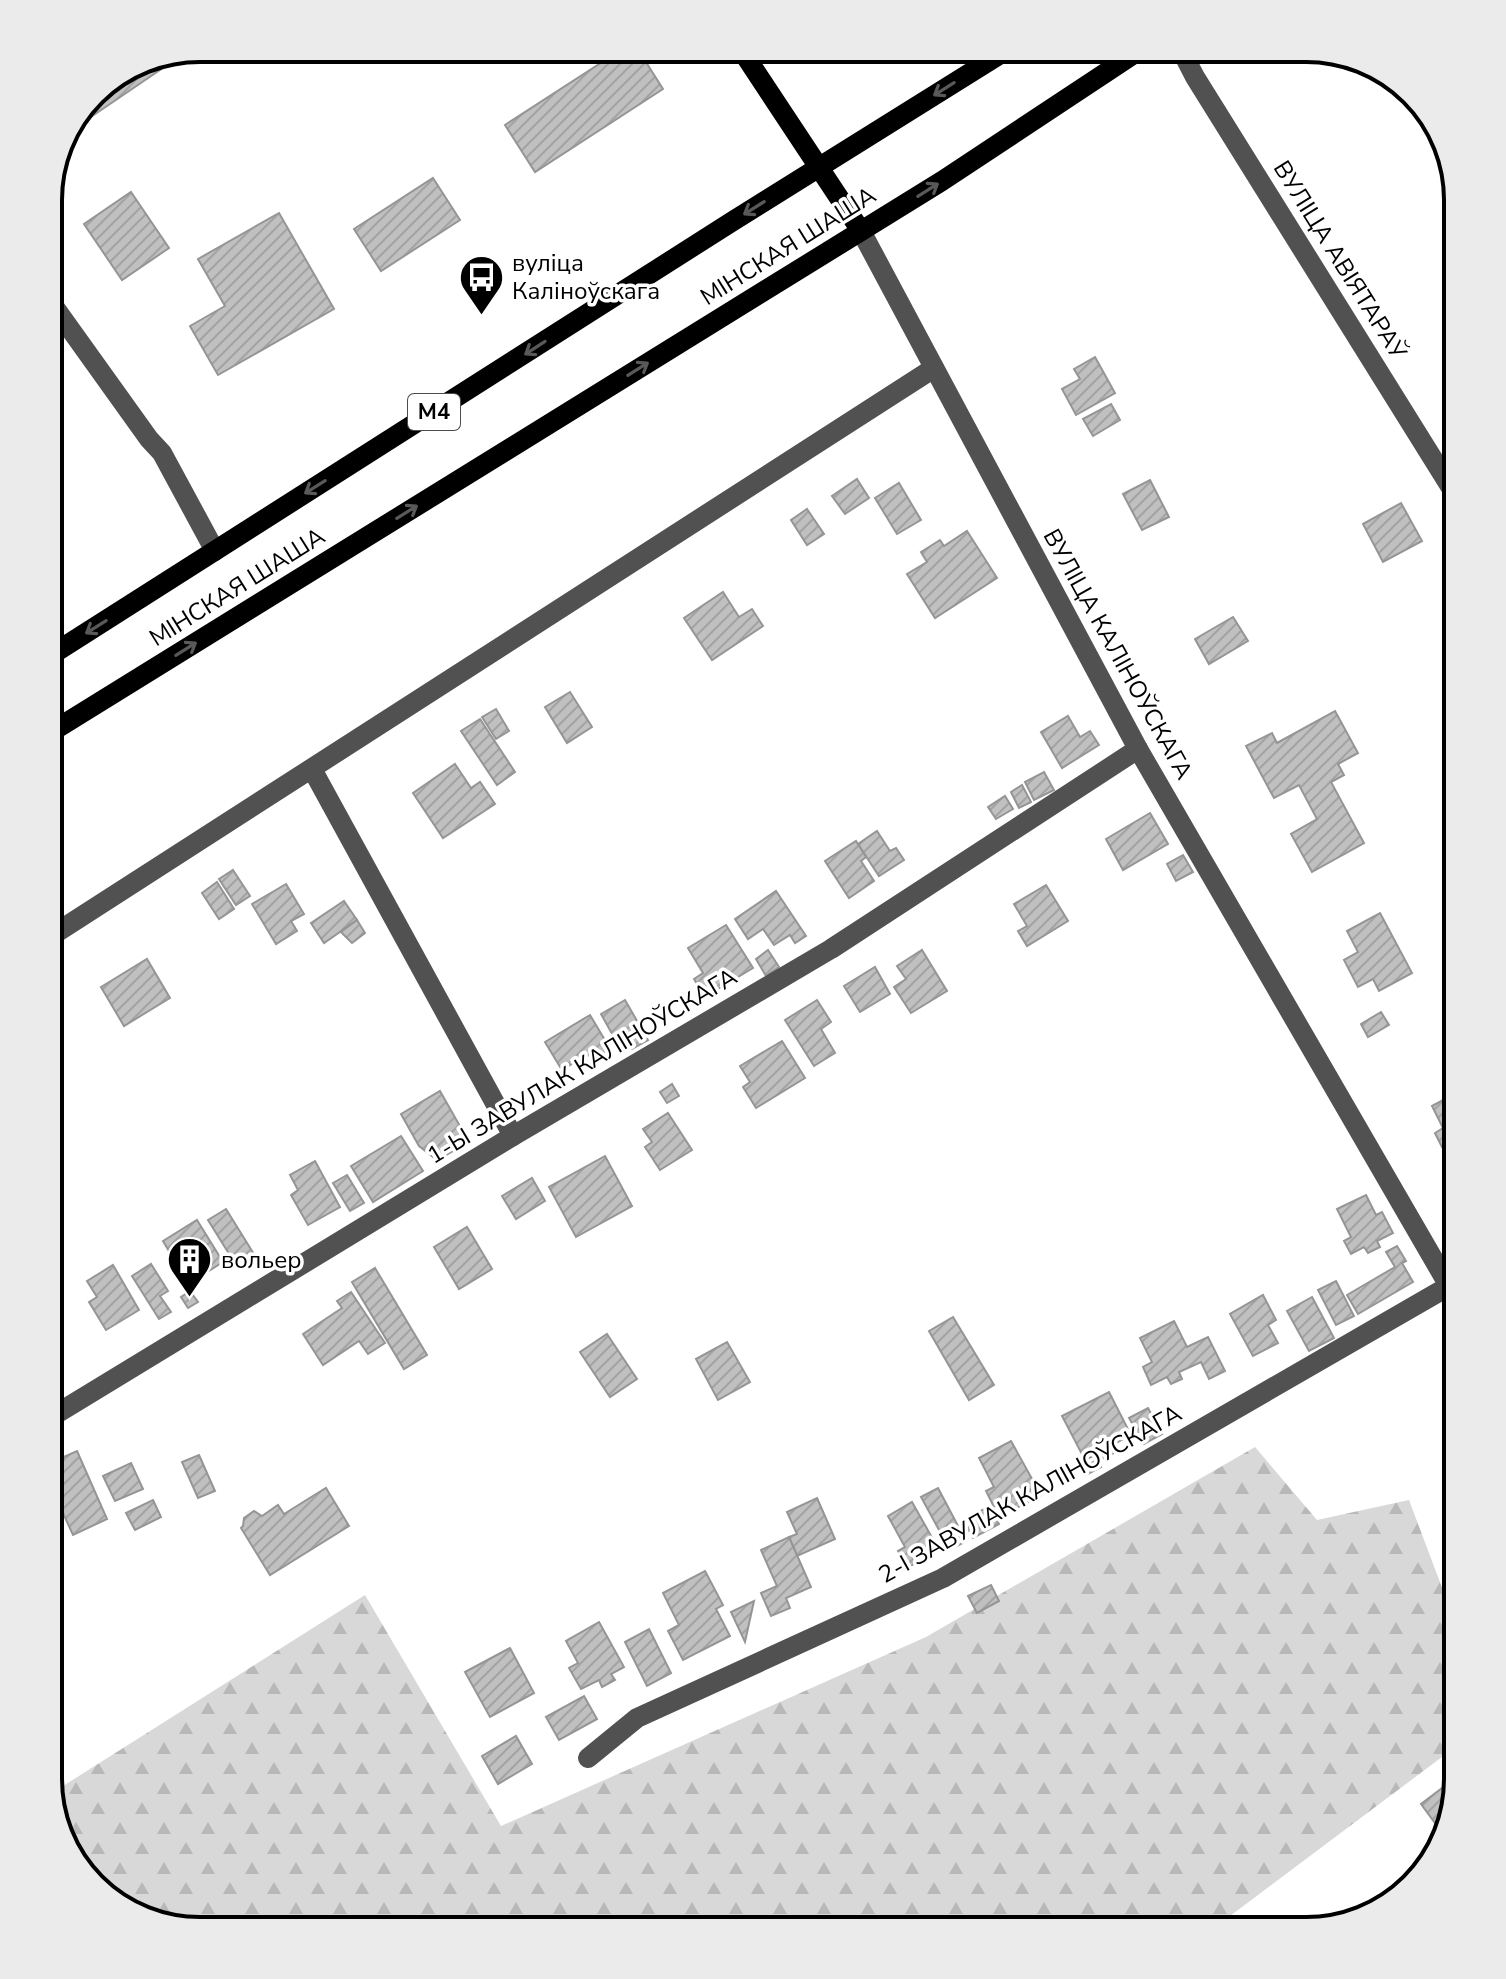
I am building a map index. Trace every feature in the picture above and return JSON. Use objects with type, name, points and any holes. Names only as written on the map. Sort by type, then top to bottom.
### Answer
[{"type":"main road","name":"ВУЛІЦА КАЛІНОЎСКАГА","points":[[749,62],[861,231]]},
{"type":"main road","name":"МІНСКАЯ ШАША","points":[[62,648],[988,62]]},
{"type":"main road","name":"МІНСКАЯ ШАША","points":[[62,725],[942,181],[1122,62]]},
{"type":"street","name":"ВУЛІЦА АВІЯТАРАЎ","points":[[1188,62],[1444,477]]},
{"type":"street","name":"ВУЛІЦА КАЛІНОЎСКАГА","points":[[861,231],[1138,749],[1444,1277]]},
{"type":"street","points":[[62,318],[162,453],[215,551]]},
{"type":"street","points":[[62,929],[934,368]]},
{"type":"street","name":"1-Ы ЗАВУЛАК КАЛІНОЎСКАГА","points":[[62,1410],[513,1136],[831,949],[1138,749]]},
{"type":"street","points":[[312,769],[513,1136]]},
{"type":"street","name":"2-І ЗАВУЛАК КАЛІНОЎСКАГА","points":[[588,1758],[637,1718],[943,1578],[1444,1289]]},
{"type":"green space","points":[[1255,1447],[1317,1520],[1409,1500],[1444,1593],[1444,1756],[1229,1917],[182,1916],[147,1906],[102,1877],[76,1840],[63,1797],[62,1786],[365,1595],[501,1826],[926,1637]]},
{"type":"building","points":[[602,62],[646,62],[663,89],[535,172],[505,125]]},
{"type":"building","points":[[164,67],[90,118],[109,96],[131,81]]},
{"type":"building","points":[[433,178],[460,220],[381,271],[354,229]]},
{"type":"building","points":[[131,192],[169,248],[122,280],[84,224]]},
{"type":"building","points":[[279,213],[334,309],[218,375],[190,326],[225,306],[198,259]]},
{"type":"building","points":[[1095,357],[1115,393],[1076,415],[1062,389],[1080,379],[1074,369]]},
{"type":"building","points":[[1111,404],[1120,420],[1093,436],[1083,419]]},
{"type":"building","points":[[857,479],[869,498],[845,514],[832,496]]},
{"type":"building","points":[[1150,480],[1169,517],[1142,530],[1123,494]]},
{"type":"building","points":[[899,483],[921,520],[897,534],[875,498]]},
{"type":"building","points":[[1401,503],[1422,541],[1383,562],[1363,524]]},
{"type":"building","points":[[807,509],[824,534],[807,545],[791,520]]},
{"type":"building","points":[[967,531],[997,578],[935,618],[907,574],[927,562],[921,552],[940,540],[944,546]]},
{"type":"building","points":[[723,592],[739,617],[752,609],[763,626],[712,660],[684,618]]},
{"type":"building","points":[[1233,617],[1248,641],[1209,664],[1195,639]]},
{"type":"building","points":[[570,692],[592,727],[567,743],[545,707]]},
{"type":"building","points":[[496,709],[509,731],[496,739],[482,717]]},
{"type":"building","points":[[1335,711],[1358,753],[1338,764],[1344,775],[1331,782],[1364,843],[1312,872],[1291,834],[1317,819],[1299,785],[1274,798],[1246,746],[1272,733],[1277,743]]},
{"type":"building","points":[[1068,716],[1080,737],[1090,731],[1099,745],[1062,768],[1041,732]]},
{"type":"building","points":[[480,719],[515,772],[497,785],[461,731]]},
{"type":"building","points":[[455,764],[471,788],[480,782],[495,804],[443,838],[413,793]]},
{"type":"building","points":[[1044,772],[1054,790],[1034,800],[1025,782]]},
{"type":"building","points":[[1022,785],[1031,802],[1019,808],[1011,792]]},
{"type":"building","points":[[1005,796],[1013,809],[996,819],[988,807]]},
{"type":"building","points":[[1150,813],[1168,844],[1123,870],[1106,839]]},
{"type":"building","points":[[877,831],[890,851],[896,848],[904,860],[879,876],[858,844]]},
{"type":"building","points":[[856,841],[866,857],[861,861],[874,881],[849,898],[825,861]]},
{"type":"building","points":[[1183,855],[1193,872],[1176,881],[1167,864]]},
{"type":"building","points":[[233,870],[250,896],[236,905],[219,879]]},
{"type":"building","points":[[217,882],[234,909],[219,919],[202,893]]},
{"type":"building","points":[[286,884],[304,914],[291,921],[297,931],[276,944],[252,904]]},
{"type":"building","points":[[1046,885],[1068,921],[1027,946],[1018,931],[1027,926],[1014,904]]},
{"type":"building","points":[[776,891],[806,936],[795,943],[790,935],[774,945],[763,929],[748,939],[735,919]]},
{"type":"building","points":[[344,901],[357,920],[324,943],[311,923]]},
{"type":"building","points":[[1380,913],[1412,973],[1379,991],[1373,979],[1358,987],[1344,960],[1358,952],[1347,931]]},
{"type":"building","points":[[357,920],[365,933],[352,943],[341,932]]},
{"type":"building","points":[[726,925],[753,968],[705,997],[694,979],[703,973],[688,948]]},
{"type":"building","points":[[768,950],[779,967],[766,976],[756,959]]},
{"type":"building","points":[[922,950],[947,991],[911,1013],[894,987],[906,979],[897,966]]},
{"type":"building","points":[[147,959],[170,998],[124,1026],[101,987]]},
{"type":"building","points":[[875,967],[890,994],[860,1012],[844,986]]},
{"type":"building","points":[[625,1000],[648,1040],[632,1049],[625,1036],[616,1041],[601,1014]]},
{"type":"building","points":[[817,1000],[831,1022],[821,1029],[835,1053],[814,1066],[785,1020]]},
{"type":"building","points":[[1381,1012],[1389,1025],[1368,1037],[1361,1024]]},
{"type":"building","points":[[590,1015],[612,1052],[594,1063],[588,1054],[562,1070],[545,1042]]},
{"type":"building","points":[[782,1041],[805,1078],[756,1108],[743,1087],[750,1082],[740,1066]]},
{"type":"building","points":[[672,1084],[679,1096],[667,1103],[660,1092]]},
{"type":"building","points":[[440,1091],[469,1142],[437,1160],[419,1146],[401,1114]]},
{"type":"building","points":[[1444,1100],[1444,1146],[1442,1147],[1435,1133],[1443,1128],[1432,1106]]},
{"type":"building","points":[[668,1113],[692,1150],[660,1170],[645,1147],[652,1142],[643,1129]]},
{"type":"building","points":[[401,1136],[423,1171],[373,1202],[351,1166]]},
{"type":"building","points":[[605,1156],[632,1206],[576,1237],[549,1187]]},
{"type":"building","points":[[315,1161],[340,1207],[308,1225],[291,1195],[298,1190],[290,1175]]},
{"type":"building","points":[[347,1175],[364,1203],[350,1211],[333,1183]]},
{"type":"building","points":[[532,1178],[545,1201],[516,1219],[502,1196]]},
{"type":"building","points":[[1366,1195],[1376,1215],[1382,1212],[1393,1233],[1377,1241],[1380,1247],[1368,1253],[1364,1247],[1351,1254],[1344,1241],[1351,1237],[1337,1209]]},
{"type":"building","points":[[226,1209],[257,1259],[239,1270],[208,1220]]},
{"type":"building","points":[[197,1220],[223,1262],[204,1274],[194,1259],[179,1268],[163,1241]]},
{"type":"building","points":[[467,1227],[492,1269],[459,1289],[434,1247]]},
{"type":"building","points":[[1397,1246],[1413,1282],[1358,1314],[1347,1295],[1395,1267],[1386,1252]]},
{"type":"building","points":[[151,1264],[168,1291],[160,1296],[171,1312],[159,1319],[132,1276]]},
{"type":"building","points":[[113,1265],[139,1310],[106,1330],[89,1302],[97,1297],[87,1281]]},
{"type":"building","points":[[375,1268],[427,1355],[404,1369],[352,1282]]},
{"type":"building","points":[[1336,1281],[1354,1316],[1336,1325],[1318,1290]]},
{"type":"building","name":"вольер","points":[[190,1291],[198,1302],[188,1308],[181,1297]]},
{"type":"building","points":[[351,1292],[385,1343],[368,1354],[359,1341],[323,1365],[303,1334],[342,1308],[337,1301]]},
{"type":"building","points":[[1263,1295],[1276,1320],[1268,1325],[1278,1343],[1253,1356],[1230,1314]]},
{"type":"building","points":[[1312,1297],[1334,1338],[1309,1351],[1287,1311]]},
{"type":"building","points":[[953,1317],[994,1385],[969,1400],[929,1331]]},
{"type":"building","points":[[1174,1321],[1187,1347],[1208,1337],[1225,1371],[1209,1379],[1201,1362],[1179,1372],[1182,1379],[1171,1384],[1167,1377],[1151,1385],[1143,1367],[1152,1362],[1140,1338]]},
{"type":"building","points":[[607,1334],[637,1379],[610,1397],[580,1352]]},
{"type":"building","points":[[727,1342],[750,1382],[718,1400],[696,1359]]},
{"type":"building","points":[[1109,1392],[1131,1435],[1110,1446],[1114,1453],[1102,1459],[1099,1453],[1085,1460],[1062,1416]]},
{"type":"building","points":[[1148,1408],[1162,1434],[1144,1444],[1129,1418]]},
{"type":"building","points":[[1011,1441],[1041,1495],[1011,1511],[1005,1501],[994,1507],[986,1491],[994,1487],[979,1458]]},
{"type":"building","points":[[77,1451],[107,1519],[73,1535],[62,1511],[62,1458]]},
{"type":"building","points":[[199,1455],[215,1491],[198,1498],[182,1462]]},
{"type":"building","points":[[1097,1460],[1101,1467],[1086,1475],[1082,1468]]},
{"type":"building","points":[[131,1463],[143,1489],[115,1501],[103,1476]]},
{"type":"building","points":[[326,1488],[349,1526],[270,1575],[241,1528],[244,1518],[254,1511],[262,1516],[278,1505],[284,1514]]},
{"type":"building","points":[[938,1488],[966,1541],[950,1550],[921,1497]]},
{"type":"building","points":[[817,1498],[835,1539],[797,1556],[789,1537],[797,1534],[787,1512]]},
{"type":"building","points":[[153,1500],[161,1517],[135,1530],[126,1513]]},
{"type":"building","points":[[912,1502],[939,1550],[907,1568],[898,1551],[905,1547],[888,1516]]},
{"type":"building","points":[[990,1506],[999,1524],[973,1538],[963,1520]]},
{"type":"building","points":[[789,1537],[811,1587],[786,1598],[790,1608],[771,1616],[761,1593],[777,1586],[761,1550]]},
{"type":"building","points":[[705,1571],[723,1605],[716,1609],[730,1636],[683,1660],[668,1631],[679,1625],[663,1593]]},
{"type":"building","points":[[991,1585],[999,1601],[977,1613],[968,1596]]},
{"type":"building","points":[[754,1601],[745,1642],[731,1612]]},
{"type":"building","points":[[599,1622],[624,1667],[611,1674],[615,1680],[602,1687],[599,1680],[581,1689],[569,1668],[578,1663],[566,1641]]},
{"type":"building","points":[[649,1629],[671,1673],[647,1686],[625,1642]]},
{"type":"building","points":[[510,1648],[534,1693],[490,1717],[465,1672]]},
{"type":"building","points":[[584,1696],[597,1719],[559,1740],[546,1717]]},
{"type":"building","points":[[516,1736],[532,1764],[498,1784],[482,1756]]},
{"type":"building","points":[[1443,1787],[1436,1825],[1421,1804]]},
{"type":"place","name":"вуліца Каліноўскага","points":[[481,316]]},
{"type":"place","name":"вольер","points":[[190,1299]]}]
